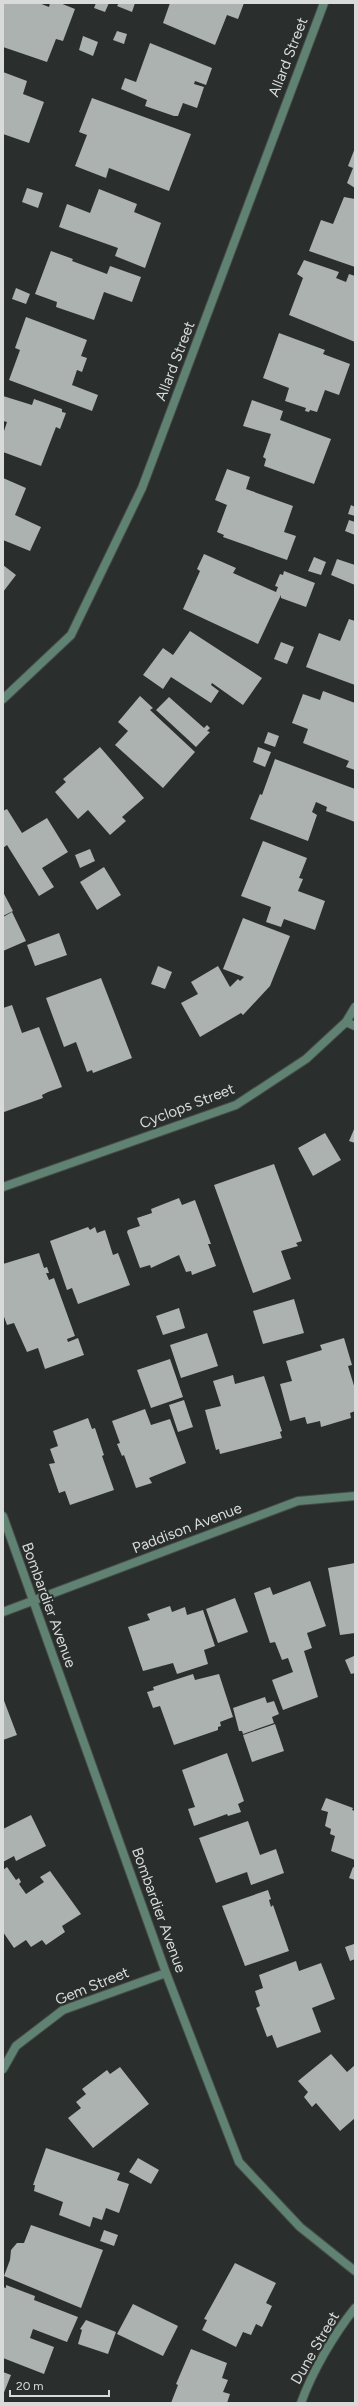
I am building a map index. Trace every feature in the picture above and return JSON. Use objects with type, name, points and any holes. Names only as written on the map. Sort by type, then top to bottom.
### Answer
[{"type":"street","name":"Allard Street","points":[[3,699],[71,636],[142,488],[324,3]]},
{"type":"street","name":"Cyclops Street","points":[[3,1187],[236,1105],[306,1059],[346,1022],[355,1007]]},
{"type":"street","points":[[346,1022],[355,1026]]},
{"type":"street","name":"Paddison Avenue","points":[[3,1612],[298,1501],[355,1496]]},
{"type":"street","name":"Bombardier Avenue","points":[[3,1516],[166,1973],[238,2162],[300,2227],[355,2271]]},
{"type":"street","name":"Gem Street","points":[[3,2069],[16,2046],[63,2010],[166,1973]]},
{"type":"street","name":"Dune Street","points":[[300,2403],[306,2388],[346,2320],[355,2308]]},
{"type":"building","points":[[3,3],[39,3],[49,7],[50,3],[60,3],[75,9],[63,41],[56,39],[47,62],[3,47]]},
{"type":"building","points":[[96,3],[109,3],[105,12],[94,8]]},
{"type":"building","points":[[119,3],[135,3],[132,12],[117,6]]},
{"type":"building","points":[[170,3],[244,3],[238,19],[227,15],[215,45],[163,23]]},
{"type":"building","points":[[117,31],[127,34],[124,44],[113,40]]},
{"type":"building","points":[[83,36],[98,42],[93,56],[79,50]]},
{"type":"building","points":[[150,43],[212,68],[206,85],[195,81],[194,84],[204,87],[197,108],[183,103],[178,116],[174,116],[145,106],[147,100],[121,89],[125,78],[136,82]]},
{"type":"building","points":[[3,72],[27,81],[23,94],[44,102],[29,143],[3,134]]},
{"type":"building","points":[[92,98],[191,134],[169,191],[109,168],[106,178],[75,166],[87,135],[79,132]]},
{"type":"building","points":[[355,148],[355,188],[347,183],[353,168],[348,166]]},
{"type":"building","points":[[27,188],[43,193],[38,208],[22,202]]},
{"type":"building","points":[[99,189],[137,204],[134,212],[161,223],[145,268],[115,256],[118,248],[59,227],[67,204],[90,213]]},
{"type":"building","points":[[344,197],[355,199],[355,267],[309,251],[321,220],[333,224]]},
{"type":"building","points":[[51,251],[73,259],[72,261],[107,274],[110,266],[141,277],[132,302],[104,292],[94,320],[56,307],[57,302],[35,294]]},
{"type":"building","points":[[304,260],[339,272],[336,278],[346,282],[349,274],[355,276],[355,342],[289,315],[303,278],[297,274]]},
{"type":"building","points":[[16,288],[30,294],[26,304],[12,299]]},
{"type":"building","points":[[26,317],[87,340],[81,356],[87,358],[82,372],[77,370],[72,385],[98,395],[92,411],[9,380],[20,350],[15,348]]},
{"type":"building","points":[[279,333],[325,350],[323,354],[350,364],[339,395],[325,390],[317,412],[310,410],[309,412],[305,411],[306,408],[285,401],[289,388],[263,378]]},
{"type":"building","points":[[3,396],[32,405],[34,399],[62,409],[62,412],[66,413],[60,429],[56,427],[41,466],[3,452],[3,434],[7,422],[3,421]]},
{"type":"building","points":[[252,400],[283,411],[280,420],[331,439],[314,484],[264,466],[266,459],[263,457],[271,434],[243,426]]},
{"type":"building","points":[[227,469],[250,477],[246,489],[293,506],[284,532],[296,536],[287,560],[223,537],[224,535],[217,532],[227,505],[215,500]]},
{"type":"building","points":[[3,478],[26,488],[15,515],[41,527],[30,551],[3,540]]},
{"type":"building","points":[[351,505],[355,507],[355,516],[348,514]]},
{"type":"building","points":[[349,520],[355,522],[355,535],[345,531]]},
{"type":"building","points":[[204,554],[236,568],[233,573],[276,592],[278,587],[275,586],[280,574],[283,575],[284,571],[315,583],[306,607],[281,598],[281,595],[258,644],[183,609],[200,571],[197,569]]},
{"type":"building","points":[[314,557],[326,562],[321,575],[308,571]]},
{"type":"building","points":[[337,559],[355,565],[355,585],[331,575]]},
{"type":"building","points":[[3,565],[16,575],[3,592]]},
{"type":"building","points":[[349,619],[355,621],[355,685],[306,667],[319,633],[340,641]]},
{"type":"building","points":[[190,631],[262,678],[243,705],[212,683],[211,685],[219,691],[211,703],[171,677],[163,689],[143,675],[163,648],[173,655]]},
{"type":"building","points":[[281,642],[294,647],[287,664],[274,659]]},
{"type":"building","points":[[323,691],[355,703],[355,770],[346,767],[349,761],[303,743],[308,729],[292,723],[303,694],[320,700]]},
{"type":"building","points":[[140,696],[153,708],[150,710],[195,752],[163,788],[115,745],[128,731],[118,722]]},
{"type":"building","points":[[169,697],[204,728],[207,725],[210,728],[207,731],[210,732],[196,747],[156,710]]},
{"type":"building","points":[[268,732],[279,736],[275,747],[264,743]]},
{"type":"building","points":[[100,747],[144,798],[122,817],[126,821],[110,835],[88,810],[78,819],[55,792],[66,782],[63,779]]},
{"type":"building","points":[[258,747],[271,752],[265,767],[253,762]]},
{"type":"building","points":[[275,759],[355,789],[355,822],[326,811],[327,807],[316,802],[312,812],[317,815],[308,841],[250,819],[260,794],[262,795]]},
{"type":"building","points":[[7,809],[22,833],[47,818],[68,852],[42,868],[54,887],[39,896],[7,845],[3,848],[3,811]]},
{"type":"building","points":[[263,841],[307,858],[299,878],[303,879],[298,891],[325,901],[315,930],[284,919],[281,927],[266,922],[271,907],[241,896]]},
{"type":"building","points":[[90,849],[95,861],[80,868],[75,855]]},
{"type":"building","points":[[104,867],[121,895],[97,910],[80,882]]},
{"type":"building","points":[[3,892],[13,911],[3,916]]},
{"type":"building","points":[[12,912],[26,941],[3,951],[3,917]]},
{"type":"building","points":[[243,918],[290,936],[270,986],[243,1015],[241,1013],[200,1037],[181,1003],[198,994],[191,982],[218,966],[230,987],[238,979],[240,981],[244,977],[223,969]]},
{"type":"building","points":[[59,933],[67,955],[35,966],[27,945]]},
{"type":"building","points":[[158,966],[172,972],[165,989],[151,984]]},
{"type":"building","points":[[101,978],[132,1058],[93,1073],[92,1070],[87,1072],[76,1042],[64,1047],[46,998]]},
{"type":"building","points":[[12,1005],[22,1033],[39,1027],[62,1087],[42,1095],[43,1098],[4,1112],[3,1008]]},
{"type":"building","points":[[355,1127],[355,1143],[349,1141]]},
{"type":"building","points":[[325,1133],[341,1160],[313,1176],[298,1148]]},
{"type":"building","points":[[274,1164],[302,1241],[296,1243],[298,1246],[281,1251],[291,1279],[253,1293],[214,1185]]},
{"type":"building","points":[[179,1198],[182,1205],[195,1200],[211,1244],[208,1244],[216,1266],[192,1275],[191,1271],[186,1272],[179,1255],[151,1268],[150,1265],[140,1268],[127,1232],[128,1230],[140,1226],[137,1218],[152,1213],[151,1209]]},
{"type":"building","points":[[88,1227],[90,1230],[95,1227],[97,1233],[105,1230],[113,1255],[118,1253],[130,1285],[78,1304],[72,1288],[67,1290],[50,1241]]},
{"type":"building","points":[[39,1253],[44,1268],[47,1267],[49,1273],[46,1273],[49,1280],[54,1278],[75,1336],[67,1339],[68,1342],[78,1338],[84,1355],[45,1369],[38,1348],[27,1352],[14,1323],[7,1325],[3,1314],[3,1264]]},
{"type":"building","points":[[294,1299],[304,1333],[263,1344],[253,1311]]},
{"type":"building","points":[[179,1308],[185,1328],[163,1335],[156,1316]]},
{"type":"building","points":[[207,1333],[218,1366],[181,1378],[170,1345]]},
{"type":"building","points":[[344,1338],[352,1365],[348,1366],[355,1389],[355,1411],[350,1413],[351,1418],[321,1427],[320,1421],[307,1424],[305,1417],[290,1421],[280,1384],[292,1381],[286,1361],[322,1350],[320,1345]]},
{"type":"building","points":[[170,1359],[183,1397],[151,1408],[137,1370]]},
{"type":"building","points":[[233,1375],[235,1384],[264,1376],[282,1431],[280,1432],[282,1438],[220,1454],[219,1449],[216,1450],[205,1410],[221,1406],[213,1381]]},
{"type":"building","points":[[184,1400],[193,1427],[178,1432],[169,1405]]},
{"type":"building","points":[[145,1409],[151,1425],[170,1419],[186,1463],[149,1478],[152,1483],[136,1488],[124,1455],[122,1456],[117,1444],[120,1443],[112,1421]]},
{"type":"building","points":[[88,1418],[92,1429],[95,1428],[104,1455],[102,1456],[114,1490],[70,1505],[65,1491],[59,1493],[49,1464],[55,1463],[50,1449],[58,1446],[53,1431]]},
{"type":"building","points":[[355,1563],[355,1633],[340,1635],[328,1568]]},
{"type":"building","points":[[310,1581],[326,1626],[307,1633],[312,1648],[304,1651],[318,1697],[283,1710],[272,1680],[293,1672],[288,1658],[282,1660],[275,1642],[270,1643],[254,1593],[270,1587],[273,1595]]},
{"type":"building","points":[[235,1598],[248,1632],[218,1643],[206,1609]]},
{"type":"building","points":[[170,1606],[172,1612],[185,1607],[187,1615],[203,1610],[215,1646],[204,1650],[208,1664],[177,1674],[173,1663],[143,1671],[128,1627],[150,1620],[147,1614]]},
{"type":"building","points":[[354,1656],[355,1673],[351,1674],[345,1660]]},
{"type":"building","points":[[193,1674],[195,1680],[219,1674],[233,1717],[220,1722],[221,1726],[218,1727],[218,1730],[174,1745],[160,1706],[153,1708],[147,1692],[154,1690],[153,1687]]},
{"type":"building","points":[[265,1697],[267,1703],[274,1701],[279,1714],[272,1717],[274,1723],[243,1734],[242,1731],[239,1731],[233,1708]]},
{"type":"building","points":[[3,1698],[17,1735],[3,1740]]},
{"type":"building","points":[[275,1724],[284,1751],[252,1762],[243,1735]]},
{"type":"building","points":[[227,1753],[244,1801],[238,1804],[241,1812],[228,1816],[227,1814],[194,1826],[188,1809],[195,1807],[182,1770]]},
{"type":"building","points":[[326,1798],[353,1808],[352,1810],[355,1811],[355,1860],[331,1851],[335,1836],[330,1834],[331,1829],[325,1826],[328,1812],[321,1810]]},
{"type":"building","points":[[31,1815],[46,1846],[16,1861],[14,1856],[3,1862],[3,1829]]},
{"type":"building","points":[[248,1821],[260,1855],[276,1849],[284,1873],[251,1885],[247,1872],[216,1883],[199,1838]]},
{"type":"building","points":[[7,1867],[16,1880],[19,1878],[21,1882],[19,1884],[26,1894],[44,1882],[40,1877],[50,1871],[81,1914],[62,1926],[65,1932],[46,1945],[42,1940],[31,1947],[26,1940],[14,1948],[3,1932],[3,1870]]},
{"type":"building","points":[[353,1867],[355,1868],[355,1880],[349,1878]]},
{"type":"building","points":[[268,1890],[271,1899],[269,1900],[271,1907],[273,1905],[289,1951],[245,1966],[222,1906]]},
{"type":"building","points":[[354,1944],[355,1959],[350,1961],[345,1947]]},
{"type":"building","points":[[296,1961],[299,1971],[321,1963],[335,1999],[312,2008],[321,2032],[277,2048],[272,2035],[267,2037],[256,2008],[260,2006],[255,1991],[263,1988],[259,1975]]},
{"type":"building","points":[[331,2054],[347,2072],[355,2065],[355,2118],[340,2131],[316,2103],[312,2107],[304,2097],[308,2092],[298,2081]]},
{"type":"building","points":[[120,2067],[149,2104],[93,2148],[68,2118],[81,2108],[76,2102],[86,2094],[82,2089],[107,2070],[110,2074]]},
{"type":"building","points":[[46,2148],[120,2173],[117,2180],[129,2184],[119,2213],[106,2208],[102,2220],[93,2217],[90,2227],[59,2215],[63,2202],[34,2191],[35,2185],[33,2185]]},
{"type":"building","points":[[138,2158],[159,2170],[151,2184],[129,2172]]},
{"type":"building","points":[[31,2225],[103,2250],[81,2308],[4,2276],[10,2260],[11,2250],[17,2243],[24,2243]]},
{"type":"building","points":[[104,2230],[118,2235],[114,2246],[100,2241]]},
{"type":"building","points":[[235,2263],[276,2283],[266,2303],[272,2306],[262,2327],[256,2324],[251,2335],[243,2332],[236,2347],[202,2330],[207,2320],[204,2319]]},
{"type":"building","points":[[6,2285],[35,2296],[34,2300],[78,2317],[67,2342],[33,2329],[30,2338],[54,2347],[44,2374],[3,2358],[3,2287],[6,2288]]},
{"type":"building","points":[[133,2304],[178,2326],[163,2356],[117,2334]]},
{"type":"building","points":[[86,2320],[116,2332],[108,2354],[78,2344],[82,2330],[80,2329]]},
{"type":"building","points":[[191,2349],[227,2363],[222,2378],[228,2380],[223,2392],[230,2394],[227,2403],[171,2403],[178,2385],[176,2384]]},
{"type":"building","points":[[3,2372],[11,2375],[3,2395]]}]
